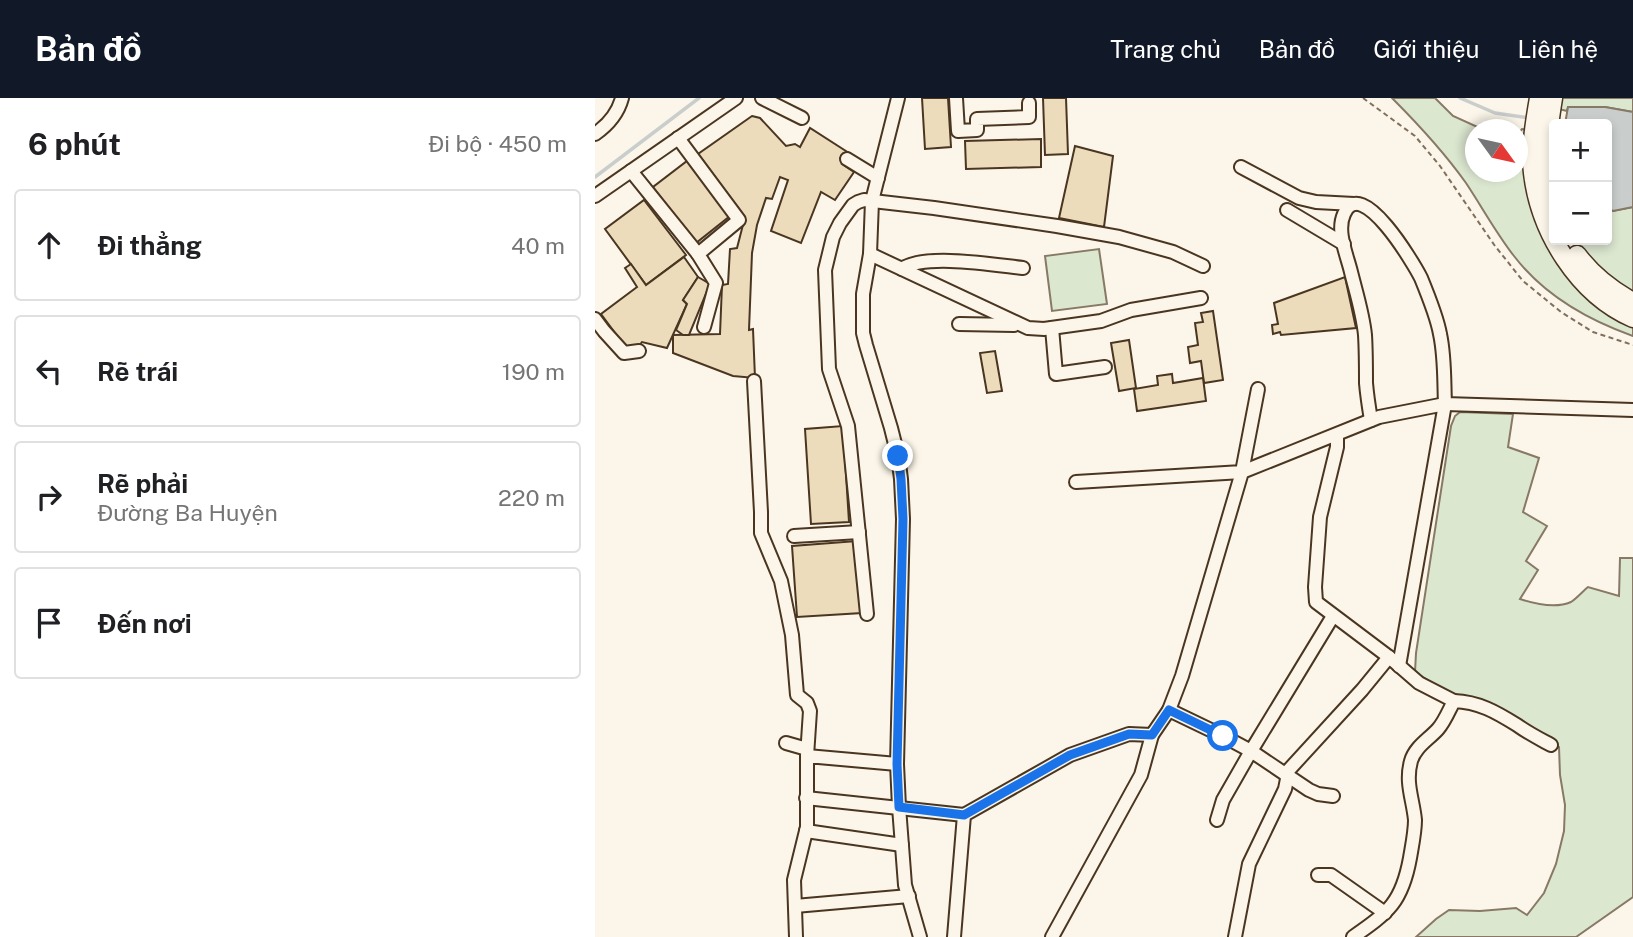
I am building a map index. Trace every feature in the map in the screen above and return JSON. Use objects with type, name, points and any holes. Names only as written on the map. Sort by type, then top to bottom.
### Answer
[{"type":"highway","points":[[1539,98],[1533,172],[1544,217],[1555,243],[1574,271],[1599,296],[1633,318]]},
{"type":"highway","points":[[1549,190],[1546,160],[1553,98]]},
{"type":"highway","points":[[1570,245],[1596,276],[1633,302]]},
{"type":"street","points":[[595,134],[620,107],[622,98]]},
{"type":"street","points":[[595,196],[736,98]]},
{"type":"street","points":[[762,98],[802,118]]},
{"type":"street","points":[[898,98],[872,201],[870,254],[863,294],[863,333],[895,441],[901,479],[903,519],[897,764],[905,885],[920,937]]},
{"type":"street","points":[[956,98],[958,131],[977,130],[977,118],[1029,117],[1028,103]]},
{"type":"street","points":[[678,138],[739,220],[698,254]]},
{"type":"street","points":[[847,159],[878,178]]},
{"type":"street","points":[[1235,937],[1249,864],[1287,783],[1286,773],[1362,690],[1394,661],[1445,404],[1440,334],[1420,277],[1383,221],[1364,206],[1299,198],[1241,167]]},
{"type":"street","points":[[631,171],[698,254],[716,283],[704,327]]},
{"type":"street","points":[[867,614],[848,426],[829,369],[825,270],[833,237],[846,214],[858,202],[864,200],[948,210],[1119,237],[1173,252],[1203,266]]},
{"type":"street","points":[[1354,204],[1345,211],[1342,218],[1342,236],[1365,334],[1366,387],[1371,420]]},
{"type":"street","points":[[1287,209],[1344,244]]},
{"type":"street","points":[[870,254],[1028,328],[1052,328],[1101,321],[1131,310],[1201,298]]},
{"type":"street","points":[[902,269],[926,261],[1023,268]]},
{"type":"street","points":[[595,319],[624,353],[639,351]]},
{"type":"street","points":[[959,324],[1022,326]]},
{"type":"street","points":[[1052,328],[1056,374],[1105,367]]},
{"type":"street","points":[[754,381],[761,533],[781,581],[792,635],[797,695],[807,703],[810,711],[806,831],[795,880],[796,937]]},
{"type":"street","points":[[1052,937],[1141,775],[1152,735],[1169,710],[1182,676],[1243,472],[1258,389]]},
{"type":"street","points":[[1076,482],[1243,472],[1379,417],[1445,404],[1633,410]]},
{"type":"street","points":[[1337,435],[1337,447],[1320,517],[1316,602],[1419,683],[1454,701],[1469,702],[1498,714],[1551,745]]},
{"type":"street","points":[[794,536],[859,532]]},
{"type":"street","points":[[1217,820],[1223,800],[1333,616]]},
{"type":"street","points":[[1353,937],[1397,901],[1403,887],[1415,823],[1409,794],[1410,764],[1414,752],[1439,728],[1454,701]]},
{"type":"street","points":[[1169,710],[1251,751],[1309,790],[1333,796]]},
{"type":"street","points":[[806,798],[964,815],[1070,755],[1129,734],[1152,735]]},
{"type":"street","points":[[786,743],[807,752],[897,764]]},
{"type":"street","points":[[954,937],[964,815]]},
{"type":"street","points":[[806,831],[902,845]]},
{"type":"street","points":[[1318,875],[1331,875],[1385,913]]},
{"type":"street","points":[[795,906],[909,895]]},
{"type":"path","points":[[1363,98],[1415,136],[1440,166],[1495,246],[1523,281],[1561,312],[1593,332],[1633,345]]},
{"type":"green space","points":[[1392,98],[1435,98],[1453,116],[1465,121],[1465,182],[1431,139]]},
{"type":"green space","points":[[1561,98],[1633,98],[1633,112],[1605,107],[1568,107],[1567,111],[1559,109]]},
{"type":"green space","points":[[1530,130],[1550,248],[1633,322],[1633,336],[1583,314],[1539,282],[1514,256],[1466,183],[1528,182]]},
{"type":"green space","points":[[1633,207],[1633,293],[1594,262],[1579,245],[1612,245],[1613,211]]},
{"type":"green space","points":[[1099,249],[1107,304],[1052,311],[1045,256]]},
{"type":"green space","points":[[1460,412],[1513,414],[1508,447],[1539,458],[1523,512],[1547,526],[1526,561],[1538,570],[1520,599],[1545,605],[1565,604],[1588,587],[1619,596],[1620,558],[1633,558],[1633,897],[1576,937],[1416,937],[1449,910],[1516,908],[1527,915],[1544,893],[1556,864],[1564,831],[1565,805],[1559,747],[1508,714],[1454,697],[1415,672],[1451,426]]},
{"type":"shaded area","points":[[1568,107],[1605,107],[1633,112],[1633,207],[1612,210],[1612,119],[1566,119]]},
{"type":"building","points":[[922,98],[948,98],[951,147],[925,149]]},
{"type":"building","points":[[1043,98],[1066,98],[1068,154],[1045,155]]},
{"type":"building","points":[[752,116],[760,118],[786,146],[795,144],[800,147],[810,128],[849,153],[842,164],[854,172],[835,200],[821,192],[801,243],[771,231],[788,180],[780,177],[772,199],[766,198],[752,253],[749,330],[753,329],[755,378],[733,376],[673,353],[673,335],[720,334],[722,285],[728,284],[730,249],[737,248],[745,217],[698,154]]},
{"type":"building","points":[[1041,139],[1041,167],[966,169],[965,141]]},
{"type":"building","points":[[1075,146],[1113,156],[1104,227],[1059,218]]},
{"type":"building","points":[[687,161],[730,216],[696,243],[653,187]]},
{"type":"building","points":[[644,200],[686,255],[646,285],[605,229]]},
{"type":"building","points":[[684,257],[698,277],[683,300],[687,304],[667,348],[642,342],[638,347],[627,349],[601,314],[637,287],[625,268],[631,264],[646,285]]},
{"type":"building","points":[[698,277],[710,284],[689,335],[683,335],[676,330],[687,304],[683,300]]},
{"type":"building","points":[[1345,277],[1356,328],[1273,334],[1272,325],[1278,324],[1274,303]]},
{"type":"building","points":[[1213,311],[1223,380],[1204,383],[1201,361],[1190,363],[1188,347],[1198,345],[1195,323],[1203,322],[1201,313]]},
{"type":"building","points":[[1129,340],[1136,388],[1119,391],[1111,343]]},
{"type":"building","points":[[995,351],[1002,391],[987,393],[980,353]]},
{"type":"building","points":[[1172,374],[1173,383],[1203,378],[1206,401],[1137,411],[1134,389],[1158,385],[1157,376]]},
{"type":"building","points":[[843,426],[849,522],[811,524],[805,429]]},
{"type":"building","points":[[857,541],[862,613],[797,617],[792,546]]},
{"type":"waterway","points":[[595,177],[699,98]]},
{"type":"waterway","points":[[1460,98],[1495,113],[1529,118]]},
{"type":"route","points":[[898,456],[903,519],[897,764],[899,807],[964,815],[1070,755],[1129,734],[1152,735],[1169,710],[1223,736]]}]
